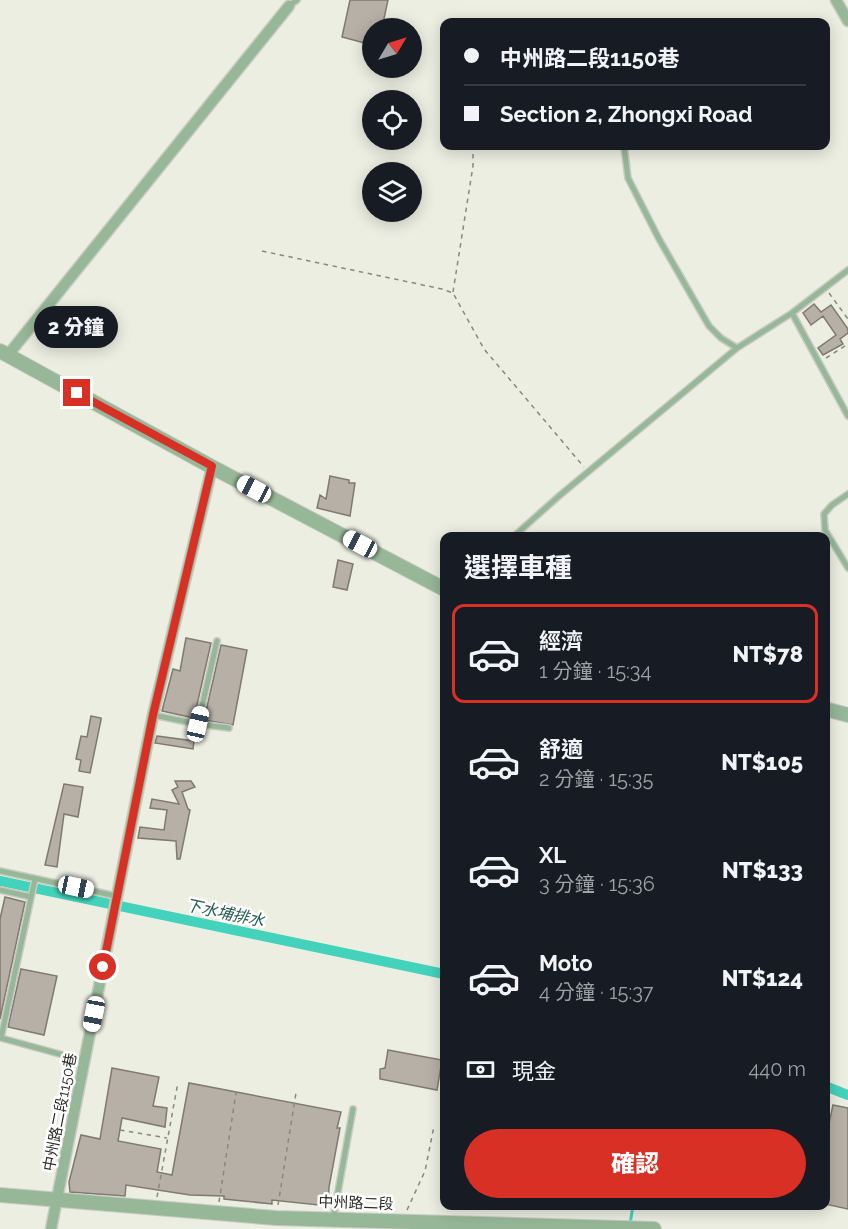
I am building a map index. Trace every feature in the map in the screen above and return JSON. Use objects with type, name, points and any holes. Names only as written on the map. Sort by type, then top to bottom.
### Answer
[{"type":"street","points":[[836,0],[848,21]]},
{"type":"street","points":[[293,3],[4,353],[440,587]]},
{"type":"street","name":"中州路二段1150巷","points":[[51,1229],[153,715],[212,466]]},
{"type":"street","points":[[830,710],[848,715]]},
{"type":"street","name":"中州路二段","points":[[0,1195],[267,1219],[654,1229]]},
{"type":"lane","points":[[624,150],[628,178],[659,239],[709,326],[721,338],[737,348]]},
{"type":"lane","points":[[519,532],[737,348],[792,313],[848,270]]},
{"type":"lane","points":[[792,313],[848,416]]},
{"type":"lane","points":[[826,532],[824,514],[848,494]]},
{"type":"lane","points":[[830,538],[848,568]]},
{"type":"lane","points":[[198,724],[217,641]]},
{"type":"lane","points":[[153,715],[229,728]]},
{"type":"lane","points":[[0,871],[116,896]]},
{"type":"lane","points":[[35,879],[1,1038],[85,1061]]},
{"type":"lane","points":[[0,890],[31,897]]},
{"type":"lane","points":[[333,1219],[353,1109]]},
{"type":"path","points":[[473,150],[473,166],[453,293],[484,349],[588,472]]},
{"type":"path","points":[[262,251],[453,293]]},
{"type":"path","points":[[824,288],[848,319]]},
{"type":"path","points":[[820,362],[848,344]]},
{"type":"path","points":[[155,1209],[178,1083]]},
{"type":"path","points":[[217,1214],[236,1093]]},
{"type":"path","points":[[267,1219],[296,1093]]},
{"type":"path","points":[[401,1221],[425,1171],[434,1126]]},
{"type":"path","points":[[120,1130],[168,1138]]},
{"type":"building","points":[[350,0],[388,0],[384,18],[362,18],[362,42],[342,37]]},
{"type":"building","points":[[814,304],[821,312],[831,305],[848,329],[848,333],[840,339],[843,344],[823,355],[818,348],[836,335],[823,316],[811,325],[803,313]]},
{"type":"building","points":[[330,476],[355,483],[350,516],[317,508],[320,495],[326,499]]},
{"type":"building","points":[[338,560],[353,564],[347,590],[333,587]]},
{"type":"building","points":[[186,638],[211,643],[194,718],[162,711],[173,669],[180,671]]},
{"type":"building","points":[[221,645],[247,650],[233,725],[204,720]]},
{"type":"building","points":[[91,716],[101,718],[101,720],[90,773],[79,771],[81,760],[76,759],[81,736],[87,737]]},
{"type":"building","points":[[157,736],[194,741],[193,749],[155,743]]},
{"type":"building","points":[[175,781],[191,781],[195,787],[182,792],[190,810],[180,859],[177,859],[176,841],[138,838],[140,827],[164,830],[167,810],[150,808],[152,799],[179,804],[172,790],[178,787]]},
{"type":"building","points":[[64,784],[83,787],[78,817],[64,814],[57,867],[45,865]]},
{"type":"building","points":[[5,897],[25,902],[0,1019],[0,919]]},
{"type":"building","points":[[21,969],[57,976],[44,1035],[8,1027]]},
{"type":"building","points":[[388,1050],[440,1060],[437,1090],[380,1079],[380,1069],[385,1068]]},
{"type":"building","points":[[112,1068],[159,1077],[153,1106],[167,1108],[165,1127],[122,1118],[118,1141],[161,1149],[157,1172],[172,1175],[189,1083],[341,1112],[328,1206],[272,1200],[272,1204],[126,1185],[125,1196],[70,1192],[69,1182],[81,1135],[100,1139]]},
{"type":"building","points":[[833,1105],[848,1108],[848,1209],[830,1205],[830,1119]]},
{"type":"waterway","name":"下水埔排水","points":[[0,881],[440,973]]},
{"type":"waterway","name":"下水埔排水","points":[[830,1088],[848,1095]]},
{"type":"waterway","points":[[630,1224],[632,1210]]},
{"type":"route","points":[[77,393],[212,466],[153,715],[103,967]]}]
